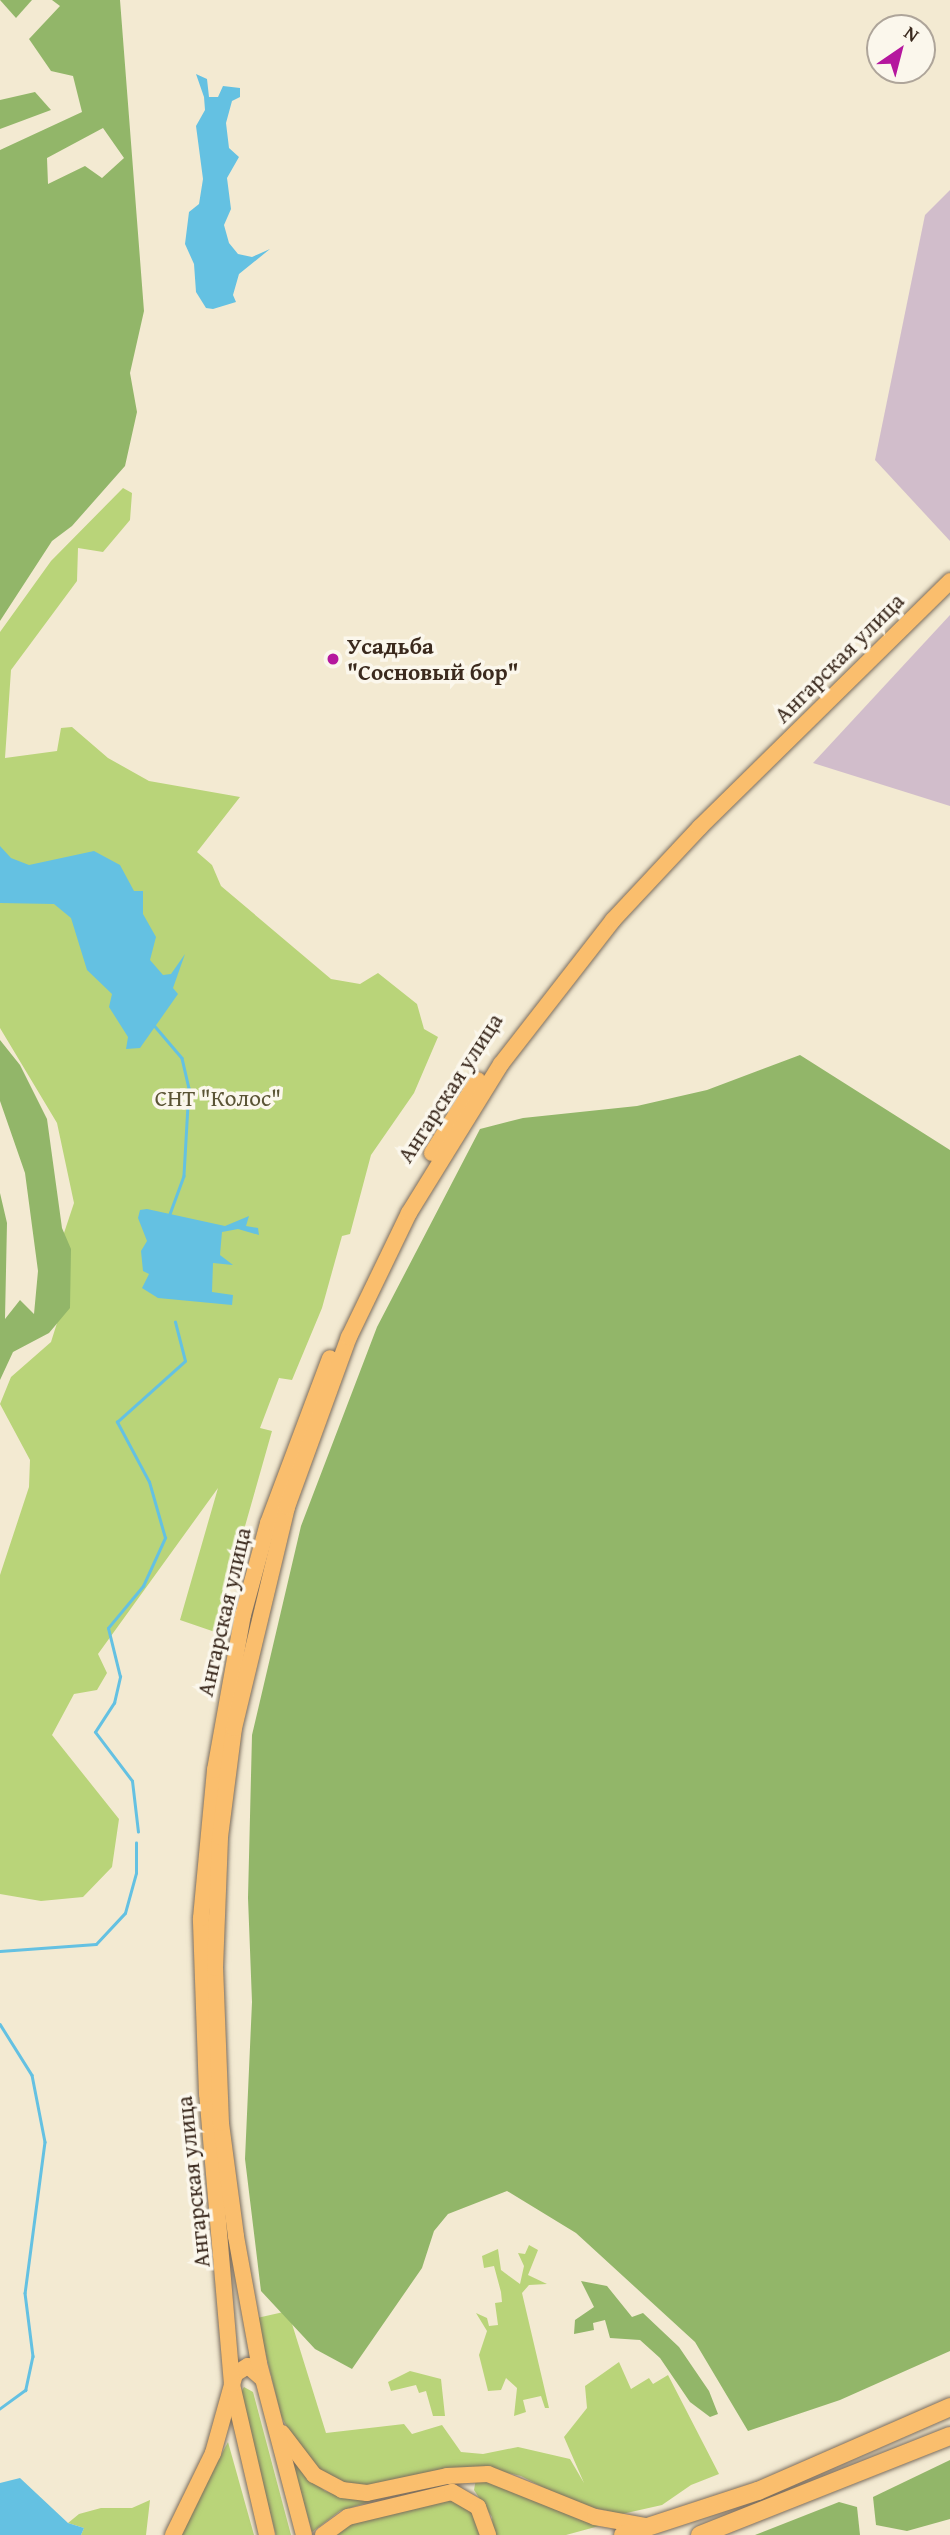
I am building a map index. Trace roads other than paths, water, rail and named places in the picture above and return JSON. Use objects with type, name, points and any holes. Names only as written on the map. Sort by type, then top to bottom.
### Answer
[{"type":"highway","points":[[623,2535],[758,2491],[950,2407]]},
{"type":"highway","points":[[700,2535],[950,2436]]},
{"type":"main road","name":"Ангарская улица","points":[[304,2535],[263,2378],[236,2236],[221,2123],[215,1968],[220,1837],[234,1728],[271,1561],[349,1337],[409,1213],[501,1064],[613,920],[701,827],[950,581]]},
{"type":"main road","name":"Ангарская улица","points":[[267,2535],[232,2385],[206,2094],[201,1918],[225,1702],[268,1523],[341,1329],[442,1136],[491,1060],[590,932],[638,881],[701,827]]},
{"type":"main road","points":[[173,2535],[213,2453],[232,2385],[238,2370],[245,2365],[263,2378],[282,2433],[307,2468],[331,2487],[367,2493],[447,2476],[488,2474],[609,2522],[653,2526]]},
{"type":"main road","points":[[323,2535],[348,2517],[452,2492],[478,2507],[488,2535]]},
{"type":"water","points":[[196,74],[207,79],[209,97],[218,97],[223,86],[240,88],[240,97],[232,101],[226,123],[229,148],[239,157],[227,178],[231,209],[224,225],[229,243],[238,254],[252,257],[270,249],[239,274],[233,295],[236,302],[213,309],[206,308],[196,292],[194,264],[185,244],[189,212],[199,204],[203,179],[196,126],[205,110],[204,97]]},
{"type":"water","points":[[0,846],[11,858],[29,865],[94,851],[120,865],[134,891],[143,891],[143,914],[156,937],[150,960],[163,975],[171,974],[185,954],[173,988],[178,994],[140,1048],[126,1049],[128,1037],[109,1007],[112,994],[87,970],[71,918],[54,904],[0,903]]},
{"type":"water","points":[[147,1209],[225,1226],[249,1216],[246,1226],[258,1228],[259,1235],[238,1229],[222,1232],[220,1255],[233,1265],[213,1263],[212,1292],[233,1295],[232,1305],[158,1298],[142,1288],[149,1274],[143,1271],[141,1251],[147,1241],[138,1218],[140,1210]]},
{"type":"water","points":[[20,2478],[68,2523],[84,2528],[81,2535],[0,2535],[0,2483]]},
{"type":"waterway","points":[[154,1025],[182,1058],[189,1088],[184,1176],[170,1214]]},
{"type":"waterway","points":[[138,1832],[132,1781],[95,1732],[114,1703],[120,1677],[108,1628],[143,1586],[165,1538],[149,1482],[117,1422],[185,1361],[175,1322]]},
{"type":"waterway","points":[[0,1951],[96,1944],[125,1913],[136,1873],[136,1843]]},
{"type":"waterway","points":[[0,2024],[32,2075],[45,2142],[25,2293],[33,2356],[26,2390],[0,2409]]},
{"type":"place","name":"Усадьба \"Сосновый бор\"","points":[[333,659]]},
{"type":"park label","name":"СНТ \"Колос\"","points":[[218,1098]]}]
